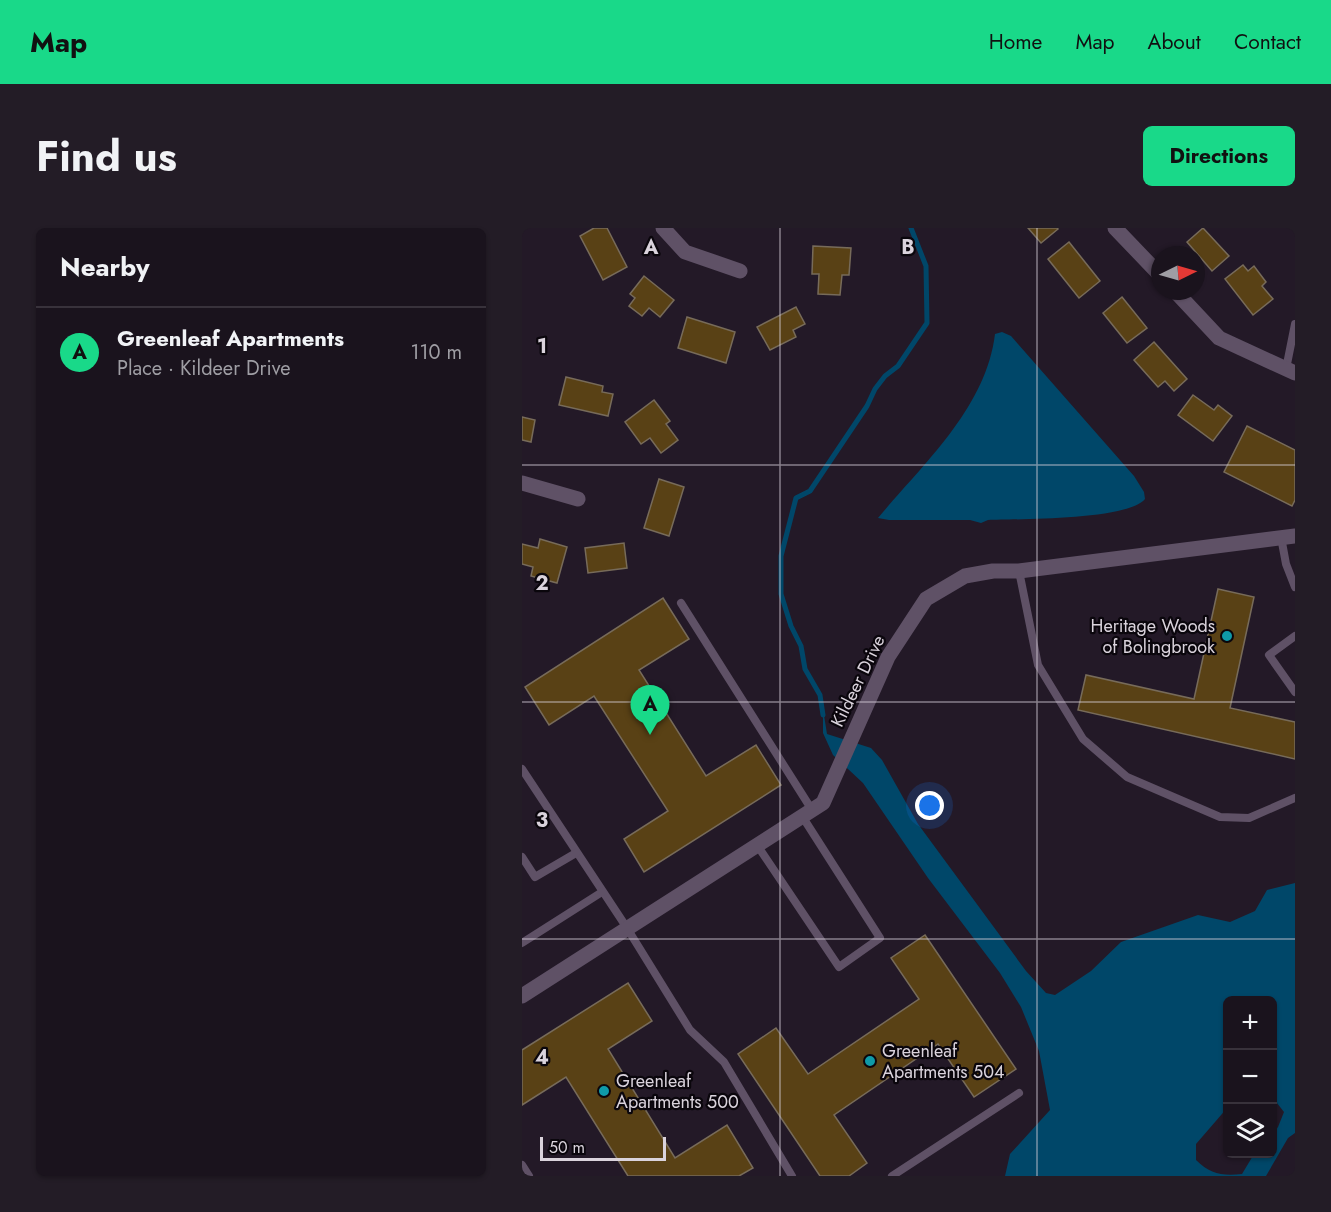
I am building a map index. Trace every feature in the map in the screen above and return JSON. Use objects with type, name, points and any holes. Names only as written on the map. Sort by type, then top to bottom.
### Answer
[{"type":"street","points":[[663,228],[685,252],[740,271]]},
{"type":"street","points":[[1115,228],[1151,266]]},
{"type":"street","points":[[1183,300],[1219,338],[1291,371]]},
{"type":"street","points":[[522,483],[578,499]]},
{"type":"street","name":"Kildeer Drive","points":[[522,996],[823,803],[888,657],[926,599],[965,576],[993,571],[1019,571],[1288,537]]},
{"type":"lane","points":[[1291,371],[1295,324]]},
{"type":"lane","points":[[1288,537],[1286,564],[1295,587]]},
{"type":"lane","points":[[1019,571],[1038,665],[1083,739],[1127,777],[1220,817],[1249,818],[1295,798]]},
{"type":"lane","points":[[681,603],[880,938],[839,967],[757,845]]},
{"type":"lane","points":[[1295,636],[1269,655],[1295,692]]},
{"type":"lane","points":[[522,769],[627,928],[690,1030],[724,1062],[792,1176]]},
{"type":"lane","points":[[522,857],[535,877],[576,853]]},
{"type":"lane","points":[[522,943],[602,892]]},
{"type":"lane","points":[[892,1176],[1019,1093]]},
{"type":"lane","points":[[522,1165],[529,1176]]},
{"type":"water","points":[[1002,332],[1011,336],[1134,476],[1144,492],[1145,499],[1135,506],[1118,511],[1072,517],[988,520],[981,523],[970,520],[878,518],[950,434],[966,410],[989,361],[995,334]]},
{"type":"water","points":[[823,709],[827,734],[871,748],[882,760],[918,824],[1026,971],[1046,993],[1055,995],[1091,971],[1121,942],[1198,915],[1230,922],[1255,911],[1267,890],[1295,883],[1295,1133],[1288,1138],[1277,1157],[1277,1128],[1284,1112],[1277,1103],[1277,996],[1223,996],[1223,1113],[1196,1144],[1196,1160],[1206,1168],[1228,1175],[1242,1174],[1252,1158],[1276,1158],[1266,1176],[1005,1176],[1010,1154],[1050,1110],[1039,1051],[1021,1007],[1000,973],[928,878],[863,783],[833,755],[823,733]]},
{"type":"building","points":[[594,228],[607,228],[627,267],[603,280],[580,236]]},
{"type":"building","points":[[1028,228],[1057,228],[1058,229],[1041,243]]},
{"type":"building","points":[[1203,228],[1229,256],[1212,271],[1205,263],[1205,246],[1190,246],[1187,242]]},
{"type":"building","points":[[1069,242],[1100,281],[1079,298],[1048,259]]},
{"type":"building","points":[[813,246],[851,248],[849,275],[842,275],[840,295],[818,294],[819,274],[812,274]]},
{"type":"building","points":[[1243,265],[1248,271],[1254,266],[1266,282],[1262,286],[1273,299],[1253,315],[1225,279]]},
{"type":"building","points":[[644,276],[674,300],[660,317],[649,308],[642,316],[629,306],[635,298],[630,294]]},
{"type":"building","points":[[1122,297],[1147,328],[1127,343],[1103,313]]},
{"type":"building","points":[[796,307],[805,324],[793,330],[796,337],[770,350],[757,327]]},
{"type":"building","points":[[687,317],[735,332],[726,363],[678,348]]},
{"type":"building","points":[[1154,342],[1187,379],[1174,391],[1165,381],[1158,387],[1134,360]]},
{"type":"building","points":[[566,377],[603,386],[602,392],[613,394],[608,416],[559,405]]},
{"type":"building","points":[[1193,395],[1214,410],[1218,405],[1232,416],[1213,441],[1178,415]]},
{"type":"building","points":[[654,400],[670,421],[666,424],[678,440],[661,453],[650,438],[641,444],[625,422]]},
{"type":"building","points":[[522,417],[535,420],[531,442],[522,440]]},
{"type":"building","points":[[1247,426],[1295,450],[1295,500],[1292,506],[1224,472]]},
{"type":"building","points":[[659,479],[684,487],[669,536],[644,528]]},
{"type":"building","points":[[540,539],[567,547],[557,583],[531,576],[533,567],[522,564],[522,544],[538,548]]},
{"type":"building","points":[[624,543],[627,568],[588,573],[585,548]]},
{"type":"building","name":"Heritage Woods of Bolingbrook","points":[[1218,589],[1254,597],[1230,708],[1295,722],[1295,759],[1078,710],[1086,675],[1194,699]]},
{"type":"building","points":[[663,598],[689,639],[639,670],[706,776],[756,745],[781,785],[644,872],[624,839],[668,811],[594,696],[549,725],[525,687]]},
{"type":"building","name":"Greenleaf Apartments 504","points":[[925,935],[1016,1069],[974,1097],[938,1044],[834,1115],[867,1163],[849,1176],[820,1176],[738,1054],[776,1028],[808,1074],[919,999],[891,958]]},
{"type":"building","name":"Greenleaf Apartments 500","points":[[628,983],[652,1021],[608,1049],[675,1158],[727,1125],[753,1168],[739,1176],[628,1176],[566,1077],[522,1105],[522,1050]]},
{"type":"waterway","points":[[823,715],[820,695],[805,669],[801,646],[791,626],[781,594],[781,556],[796,498],[810,491],[867,406],[875,389],[885,376],[898,366],[927,323],[926,266],[911,228]]},
{"type":"place","name":"Heritage Woods of Bolingbrook","points":[[1227,636]]},
{"type":"place","name":"Greenleaf Apartments","points":[[650,735]]},
{"type":"place","name":"Greenleaf Apartments 504","points":[[870,1061]]},
{"type":"place","name":"Greenleaf Apartments 500","points":[[604,1091]]}]
